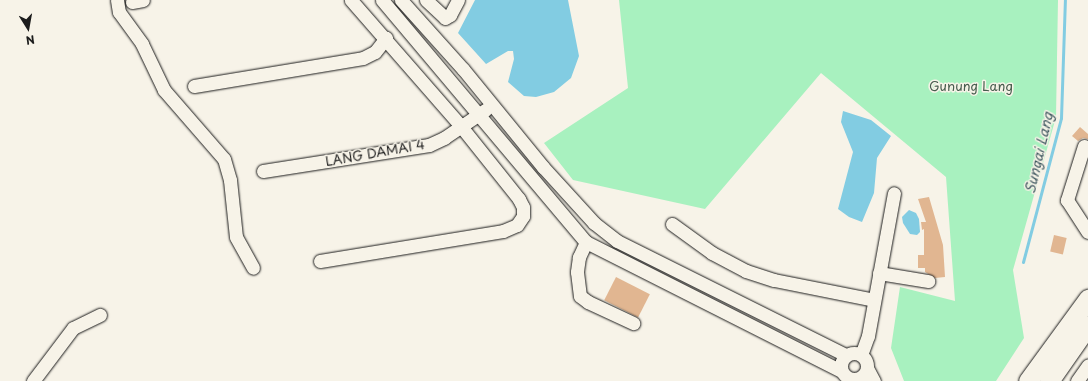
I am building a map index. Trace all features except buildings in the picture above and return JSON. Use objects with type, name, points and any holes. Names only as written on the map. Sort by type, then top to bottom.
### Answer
[{"type":"highway","points":[[1028,381],[1088,299]]},
{"type":"highway","points":[[1050,381],[1087,327]]},
{"type":"street","points":[[117,0],[119,12],[142,44],[164,90],[224,159],[230,180],[236,237],[253,268]]},
{"type":"street","points":[[320,261],[503,231],[517,225],[523,216],[523,207],[519,199],[460,125],[386,38],[351,0]]},
{"type":"street","points":[[382,0],[586,242],[841,371],[848,379],[856,380],[863,376],[867,368]]},
{"type":"street","points":[[401,0],[579,206],[617,241],[846,355],[860,355],[866,360],[867,368],[874,381]]},
{"type":"street","points":[[428,1],[446,18],[458,0]]},
{"type":"street","points":[[194,86],[363,58],[375,52],[386,38]]},
{"type":"street","name":"LANG DAMAI 4","points":[[263,171],[428,145],[444,138],[460,125],[479,115],[492,104]]},
{"type":"street","points":[[1084,146],[1067,200],[1088,232]]},
{"type":"street","points":[[860,355],[868,336],[894,193]]},
{"type":"street","points":[[672,224],[712,253],[746,271],[774,280],[874,300]]},
{"type":"street","points":[[586,242],[579,257],[577,272],[580,296],[588,302],[633,323]]},
{"type":"street","points":[[879,273],[928,282]]},
{"type":"street","points":[[33,381],[73,328],[100,315]]},
{"type":"street","points":[[841,371],[841,362],[846,355]]},
{"type":"street","points":[[1076,381],[1088,365]]},
{"type":"green space","name":"Gunung Lang","points":[[619,0],[1058,0],[1056,117],[1013,270],[1024,338],[996,381],[904,381],[891,348],[900,287],[955,301],[946,177],[821,73],[705,209],[573,180],[544,143],[628,88]]},
{"type":"water","points":[[475,0],[568,0],[579,56],[571,78],[554,92],[536,97],[524,96],[508,82],[514,59],[513,51],[508,51],[486,64],[458,33]]},
{"type":"water","points":[[843,111],[871,120],[891,136],[877,158],[874,193],[862,222],[849,217],[838,209],[853,152],[841,122]]},
{"type":"water","points":[[909,210],[916,213],[919,219],[920,232],[917,235],[910,234],[903,223],[902,217]]},
{"type":"waterway","name":"Sungai Lang","points":[[1023,262],[1061,118],[1065,0]]}]
